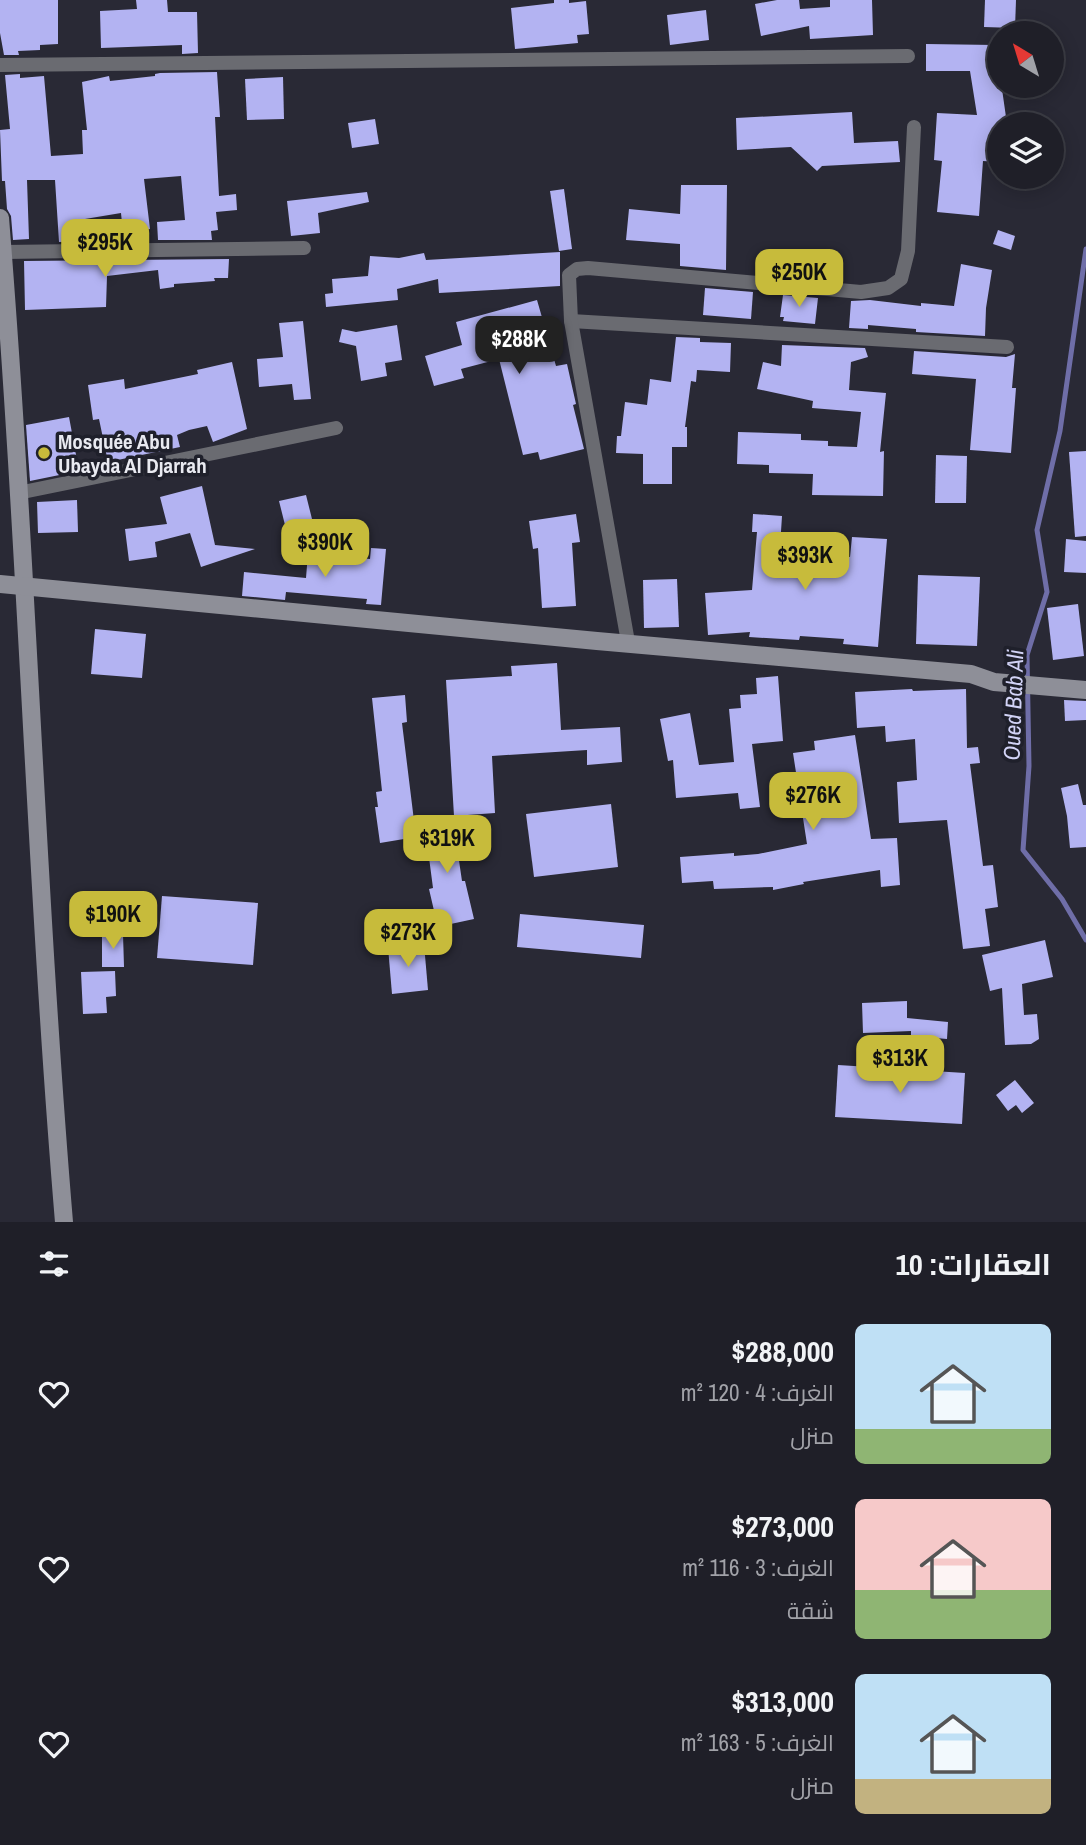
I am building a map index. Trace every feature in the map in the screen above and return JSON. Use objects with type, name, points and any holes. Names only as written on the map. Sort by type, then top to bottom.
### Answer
[{"type":"street","points":[[0,65],[908,56]]},
{"type":"street","points":[[628,642],[571,321],[569,275],[577,269],[588,268],[861,292],[888,288],[901,279],[908,251],[914,127]]},
{"type":"street","points":[[0,218],[48,1032],[64,1222]]},
{"type":"street","points":[[3,252],[304,248]]},
{"type":"street","points":[[571,321],[1007,347]]},
{"type":"street","points":[[18,493],[336,428]]},
{"type":"street","points":[[0,584],[971,674],[994,682],[1086,690]]},
{"type":"building","points":[[0,0],[58,0],[58,44],[40,45],[40,50],[18,51],[19,55],[4,55],[0,33]]},
{"type":"building","points":[[136,0],[167,0],[168,12],[197,12],[198,53],[182,54],[182,45],[101,48],[100,11],[137,9]]},
{"type":"building","points":[[554,0],[569,0],[569,3],[586,1],[589,34],[577,35],[578,43],[515,49],[511,8],[554,3]]},
{"type":"building","points":[[799,0],[800,9],[830,7],[830,0],[872,0],[873,35],[810,39],[809,26],[761,36],[755,4]]},
{"type":"building","points":[[985,0],[1016,0],[1015,21],[987,21],[987,27],[984,27]]},
{"type":"building","points":[[706,10],[709,40],[670,45],[667,15]]},
{"type":"building","points":[[926,44],[987,45],[987,98],[1003,98],[1005,112],[987,112],[987,161],[983,161],[979,216],[937,212],[942,161],[934,160],[937,113],[977,115],[970,71],[926,71]]},
{"type":"building","points":[[217,72],[220,117],[215,117],[219,196],[236,194],[237,210],[216,212],[218,230],[211,231],[212,240],[158,240],[157,222],[185,220],[181,176],[144,179],[150,229],[123,233],[121,213],[85,219],[86,241],[59,242],[55,180],[27,180],[29,239],[13,240],[5,181],[2,181],[0,130],[10,129],[5,75],[20,74],[20,78],[44,76],[51,156],[83,154],[82,130],[87,130],[82,82],[109,76],[110,81],[155,76],[160,73]]},
{"type":"building","points":[[283,77],[284,119],[247,120],[245,79]]},
{"type":"building","points":[[852,112],[854,143],[898,141],[900,162],[822,166],[817,171],[791,147],[737,150],[736,118]]},
{"type":"building","points":[[375,119],[379,144],[352,148],[348,123]]},
{"type":"building","points":[[681,185],[727,185],[726,270],[680,266],[680,244],[626,240],[629,209],[680,214]]},
{"type":"building","points":[[564,189],[572,249],[559,251],[550,191]]},
{"type":"building","points":[[367,192],[369,202],[318,213],[320,233],[291,236],[287,201]]},
{"type":"building","points":[[998,230],[1015,236],[1011,250],[993,244]]},
{"type":"building","points":[[560,252],[560,286],[439,293],[438,279],[397,289],[398,300],[326,307],[325,294],[333,293],[332,279],[368,276],[370,256],[399,258],[424,253],[426,260]]},
{"type":"building","points":[[229,259],[228,278],[174,284],[174,287],[160,289],[158,270],[107,276],[106,307],[25,310],[24,261]]},
{"type":"building","points":[[961,264],[992,270],[985,336],[916,332],[916,329],[868,325],[868,329],[849,328],[851,301],[954,306]]},
{"type":"building","points":[[705,288],[753,292],[751,319],[703,315]]},
{"type":"building","points":[[783,295],[818,298],[815,324],[783,321],[784,317],[780,317]]},
{"type":"building","points":[[537,300],[556,366],[567,364],[576,404],[573,405],[584,449],[540,460],[538,452],[523,455],[499,359],[461,369],[464,378],[434,386],[425,356],[462,345],[456,322]]},
{"type":"building","points":[[303,321],[311,399],[294,400],[292,384],[259,387],[257,359],[283,357],[279,323]]},
{"type":"building","points":[[397,325],[402,360],[385,363],[387,376],[361,381],[356,346],[339,342],[342,329],[356,332]]},
{"type":"building","points":[[676,337],[700,338],[700,342],[731,343],[730,372],[697,370],[696,382],[691,381],[685,427],[687,447],[672,447],[672,484],[643,484],[643,454],[616,453],[617,436],[621,436],[625,402],[647,405],[650,379],[671,382]]},
{"type":"building","points":[[782,345],[865,348],[868,357],[851,362],[849,390],[886,393],[880,452],[884,451],[883,496],[812,495],[813,474],[769,473],[769,465],[737,464],[738,432],[801,434],[801,440],[828,441],[828,446],[857,447],[861,412],[812,408],[813,401],[757,389],[763,362],[781,366]]},
{"type":"building","points":[[914,351],[1006,357],[1015,354],[1012,388],[1016,388],[1011,453],[970,450],[976,379],[912,374]]},
{"type":"building","points":[[232,362],[247,429],[213,442],[207,426],[189,430],[177,435],[180,447],[108,462],[99,419],[93,420],[88,385],[124,379],[125,389],[198,374],[197,370]]},
{"type":"building","points":[[69,417],[79,471],[30,481],[26,425]]},
{"type":"building","points":[[1086,451],[1086,536],[1075,537],[1069,452]]},
{"type":"building","points":[[936,455],[967,456],[966,503],[935,503]]},
{"type":"building","points":[[202,486],[215,545],[255,549],[201,567],[190,533],[155,542],[157,557],[129,561],[125,529],[167,524],[160,497]]},
{"type":"building","points":[[306,495],[313,523],[286,529],[279,501]]},
{"type":"building","points":[[77,500],[78,532],[38,533],[37,502]]},
{"type":"building","points":[[576,514],[580,542],[572,543],[576,606],[542,608],[538,548],[533,549],[529,521]]},
{"type":"building","points":[[753,514],[782,516],[780,547],[783,547],[783,550],[850,557],[852,537],[887,539],[878,647],[843,644],[844,639],[749,637],[750,632],[708,635],[705,593],[752,590],[757,532],[752,532]]},
{"type":"building","points":[[1066,539],[1086,541],[1086,573],[1064,572]]},
{"type":"building","points":[[371,548],[386,549],[381,605],[366,604],[367,599],[286,592],[285,600],[242,596],[244,572],[306,578],[308,553],[370,559]]},
{"type":"building","points":[[918,575],[980,577],[977,646],[916,644]]},
{"type":"building","points":[[677,579],[679,627],[644,628],[643,580]]},
{"type":"building","points":[[1078,604],[1084,656],[1053,660],[1047,608]]},
{"type":"building","points":[[95,629],[146,634],[142,678],[91,674]]},
{"type":"building","points":[[557,663],[561,730],[620,727],[622,762],[587,765],[587,750],[492,756],[495,813],[454,816],[446,680],[512,676],[511,666]]},
{"type":"building","points":[[778,676],[783,741],[752,744],[760,807],[740,809],[738,793],[676,798],[673,760],[668,761],[660,719],[690,713],[699,765],[734,762],[729,709],[741,708],[740,695],[757,694],[756,678]]},
{"type":"building","points":[[966,689],[967,748],[978,747],[980,763],[970,764],[983,866],[993,865],[998,907],[985,909],[990,946],[963,949],[947,820],[899,823],[897,782],[917,780],[915,739],[886,742],[885,726],[857,728],[855,692]]},
{"type":"building","points":[[405,695],[407,722],[402,723],[416,837],[380,843],[375,807],[378,807],[376,792],[382,791],[372,698]]},
{"type":"building","points":[[1064,700],[1086,701],[1086,720],[1065,721]]},
{"type":"building","points":[[855,735],[871,839],[897,838],[900,885],[881,887],[880,870],[803,882],[804,884],[773,890],[773,887],[714,889],[713,881],[682,883],[680,857],[758,854],[807,844],[793,753],[815,750],[814,741]]},
{"type":"building","points":[[1078,784],[1083,805],[1086,805],[1086,847],[1070,848],[1061,788]]},
{"type":"building","points":[[611,804],[618,867],[534,877],[526,814]]},
{"type":"building","points":[[453,820],[462,881],[465,881],[474,919],[446,925],[443,914],[435,915],[429,889],[433,888],[425,827]]},
{"type":"building","points":[[162,896],[258,903],[253,965],[157,958]]},
{"type":"building","points":[[520,914],[644,925],[641,958],[517,947]]},
{"type":"building","points":[[102,934],[123,934],[124,967],[102,967]]},
{"type":"building","points":[[1045,940],[1053,977],[1022,984],[1024,1015],[1037,1014],[1039,1039],[1031,1044],[1005,1045],[1002,988],[990,991],[982,955]]},
{"type":"building","points":[[424,944],[428,990],[392,994],[388,947]]},
{"type":"building","points":[[115,971],[116,996],[106,997],[107,1013],[83,1014],[81,972]]},
{"type":"building","points":[[907,1001],[907,1018],[948,1022],[947,1039],[911,1036],[911,1031],[863,1033],[862,1003]]},
{"type":"building","points":[[838,1065],[965,1073],[962,1124],[835,1117]]},
{"type":"building","points":[[1015,1080],[1034,1103],[1022,1113],[1016,1105],[1008,1111],[996,1095]]},
{"type":"waterway","name":"Oued Bab Ali","points":[[1086,249],[1060,431],[1037,530],[1047,592],[1027,655],[1029,766],[1023,850],[1062,899],[1086,940]]},
{"type":"place","name":"Mosquée Abu Ubayda Al Djarrah","points":[[44,453]]}]
